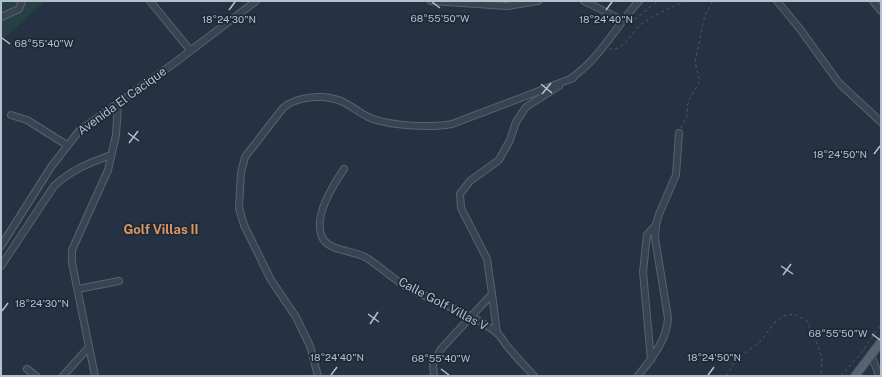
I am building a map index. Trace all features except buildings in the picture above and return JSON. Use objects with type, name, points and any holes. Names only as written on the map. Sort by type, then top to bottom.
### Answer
[{"type":"main road","points":[[855,376],[881,342]]},
{"type":"street","points":[[1,17],[19,9],[22,1]]},
{"type":"street","points":[[150,1],[190,50]]},
{"type":"street","name":"Avenida El Cacique","points":[[1,246],[47,172],[67,144],[79,131],[118,104],[256,1]]},
{"type":"street","points":[[431,1],[508,3],[538,1]]},
{"type":"street","points":[[584,1],[622,20]]},
{"type":"street","points":[[497,332],[487,259],[461,208],[460,194],[470,181],[499,160],[510,140],[516,122],[526,107],[573,78],[595,58],[622,20],[639,1]]},
{"type":"street","points":[[777,1],[800,29],[839,83],[881,122]]},
{"type":"street","points":[[873,1],[881,11]]},
{"type":"street","points":[[318,376],[310,346],[296,317],[271,280],[244,225],[239,208],[242,172],[245,157],[283,108],[290,102],[303,98],[334,99],[347,104],[364,116],[383,122],[438,126],[452,124],[573,78]]},
{"type":"street","points":[[96,376],[72,263],[72,250],[108,170],[116,135],[118,104]]},
{"type":"street","points":[[11,115],[27,120],[67,144]]},
{"type":"street","points":[[638,376],[651,360],[667,329],[668,318],[655,238],[656,225],[676,175],[679,133]]},
{"type":"street","points":[[1,266],[54,186],[65,175],[80,167],[111,155]]},
{"type":"street","name":"Calle Golf Villas V","points":[[344,169],[332,188],[320,221],[321,236],[325,241],[330,245],[359,254],[369,259],[403,285],[497,332],[534,376]]},
{"type":"street","points":[[651,360],[643,267],[647,235],[656,225]]},
{"type":"street","points":[[78,289],[119,281]]},
{"type":"street","points":[[434,376],[433,364],[436,357],[469,317],[492,294]]},
{"type":"street","points":[[63,376],[89,347]]},
{"type":"street","points":[[872,354],[879,376]]},
{"type":"street","points":[[27,369],[36,376]]},
{"type":"path","points":[[629,23],[658,1]]},
{"type":"path","points":[[603,47],[614,50],[622,46],[640,26],[686,1]]},
{"type":"path","points":[[679,133],[688,113],[687,108],[689,100],[700,82],[695,62],[705,16],[713,1]]},
{"type":"path","points":[[726,376],[736,360],[761,341],[774,323],[784,316],[794,314],[807,321],[816,341],[822,358],[821,376]]},
{"type":"path","points":[[840,376],[862,352],[881,324]]},
{"type":"green space","points":[[1,1],[45,1],[1,41]]},
{"type":"district","name":"Golf Villas II","points":[[161,229]]}]
